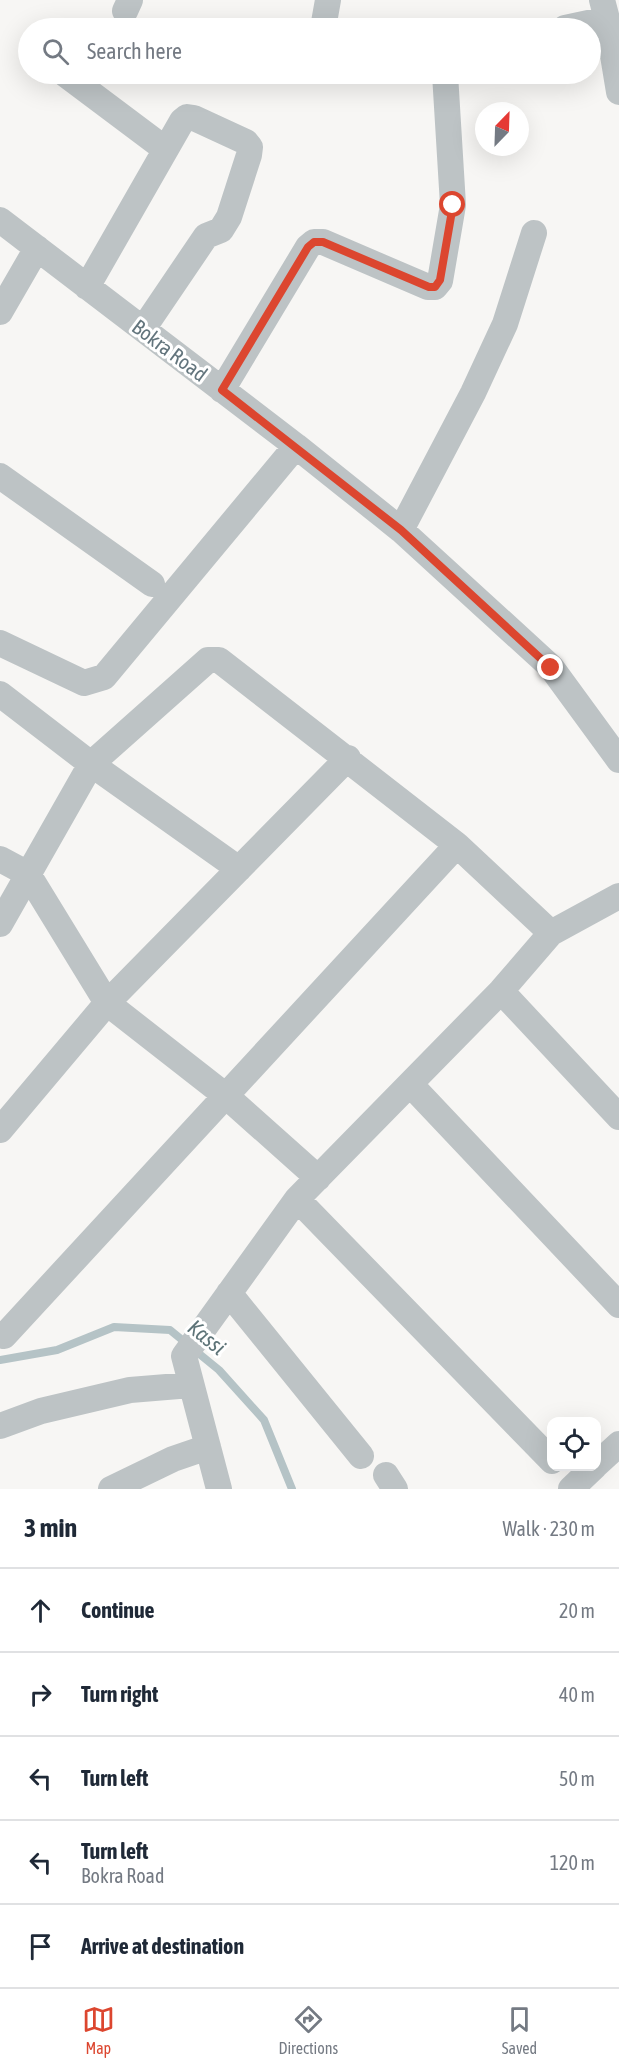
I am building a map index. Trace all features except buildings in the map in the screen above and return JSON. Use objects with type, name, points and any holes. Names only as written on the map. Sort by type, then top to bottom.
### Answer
[{"type":"street","points":[[325,18],[328,0]]},
{"type":"street","points":[[586,18],[605,9],[619,92]]},
{"type":"street","points":[[78,84],[165,149]]},
{"type":"street","points":[[222,390],[308,247],[314,242],[323,242],[429,287],[435,287],[440,280],[453,205],[446,84]]},
{"type":"street","points":[[87,287],[182,121],[187,117],[194,118],[246,142],[250,147],[230,217],[221,230],[206,236],[143,330]]},
{"type":"street","name":"Bokra Road","points":[[0,220],[296,446],[401,530],[551,668],[619,760]]},
{"type":"street","points":[[401,530],[473,393],[505,324],[534,233]]},
{"type":"street","points":[[0,312],[37,248]]},
{"type":"street","points":[[0,643],[84,683],[104,676],[296,446]]},
{"type":"street","points":[[0,476],[152,584]]},
{"type":"street","points":[[0,924],[90,764],[208,660],[219,660],[457,845],[551,933]]},
{"type":"street","points":[[0,694],[90,764],[239,869]]},
{"type":"street","points":[[0,1130],[107,1003],[348,758]]},
{"type":"street","points":[[4,1336],[457,845]]},
{"type":"street","points":[[0,859],[28,874],[107,1003],[226,1096],[318,1178]]},
{"type":"street","points":[[219,1489],[184,1356],[297,1199],[501,991],[551,933],[619,896]]},
{"type":"street","points":[[501,991],[619,1117]]},
{"type":"street","points":[[411,1084],[619,1305]]},
{"type":"street","points":[[297,1199],[561,1472]]},
{"type":"street","points":[[229,1293],[361,1456]]},
{"type":"street","points":[[0,1426],[41,1411],[130,1390],[191,1385]]},
{"type":"street","points":[[601,1461],[619,1444]]},
{"type":"street","points":[[111,1489],[173,1459],[208,1447]]},
{"type":"waterway","name":"Kassi","points":[[0,1360],[57,1350],[114,1327],[170,1330],[219,1370],[264,1420],[292,1489]]},
{"type":"route","points":[[453,205],[440,280],[435,287],[429,287],[323,242],[314,242],[308,247],[222,390],[401,530],[551,668]]}]
